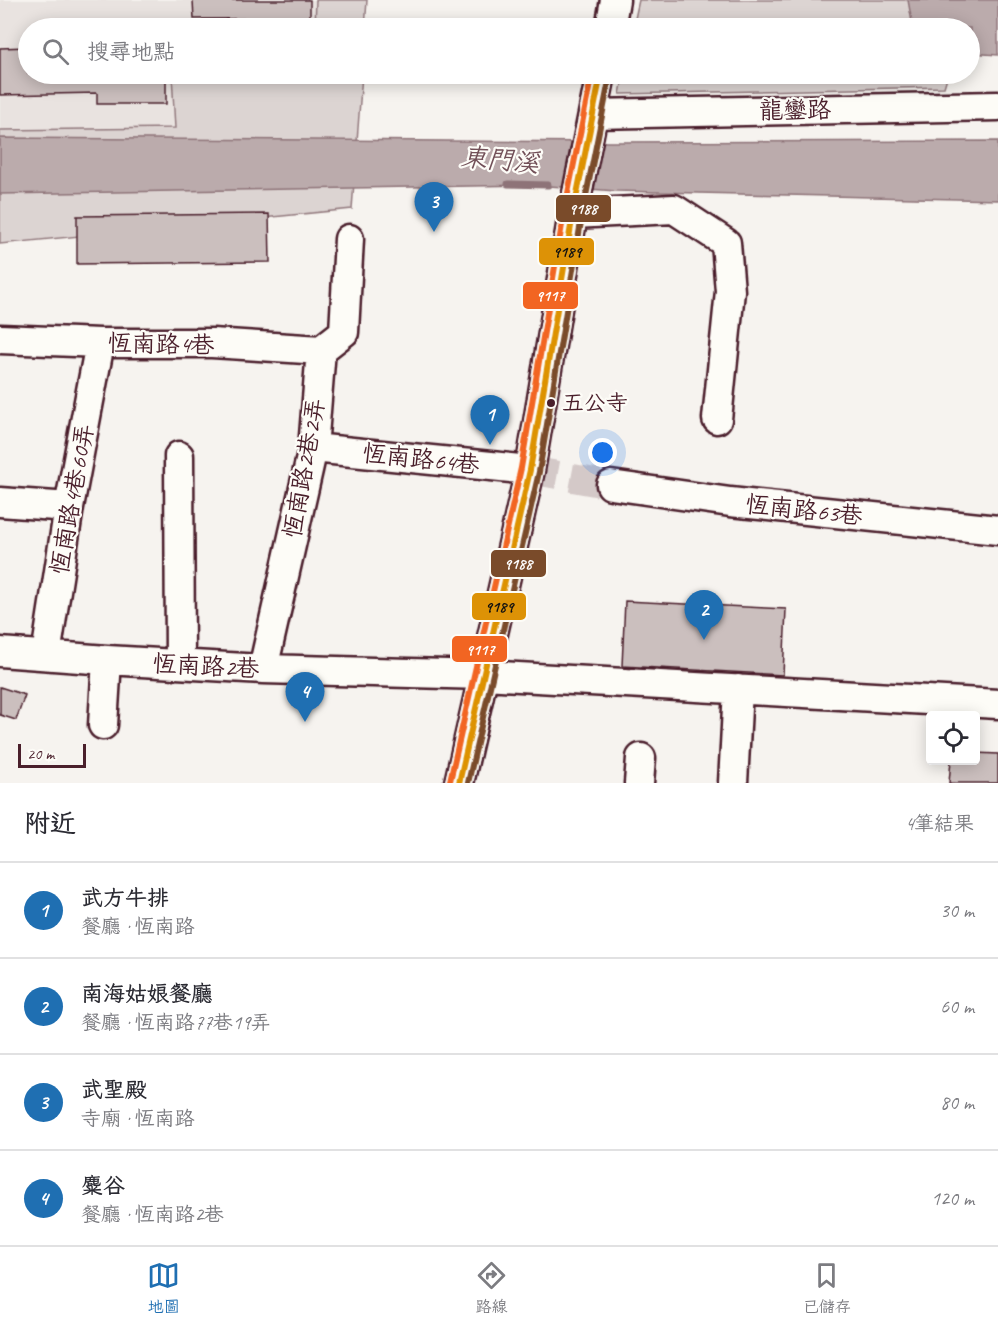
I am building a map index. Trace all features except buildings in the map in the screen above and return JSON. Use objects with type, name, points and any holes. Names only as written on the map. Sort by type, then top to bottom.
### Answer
[{"type":"street","points":[[612,18],[615,0]]},
{"type":"street","points":[[459,783],[530,470],[576,202],[599,84]]},
{"type":"street","name":"龍鑾路","points":[[591,125],[998,106]]},
{"type":"street","points":[[576,202],[674,209],[726,243],[730,291],[717,419]]},
{"type":"street","points":[[321,350],[344,332],[349,239]]},
{"type":"street","name":"恆南路4巷","points":[[0,339],[100,343],[212,343],[321,350]]},
{"type":"street","name":"恆南路4巷60弄","points":[[46,655],[69,507],[100,343]]},
{"type":"street","name":"恆南路2巷2弄","points":[[262,669],[313,448],[321,350]]},
{"type":"street","name":"恆南路64巷","points":[[313,448],[530,470]]},
{"type":"street","points":[[179,456],[180,664]]},
{"type":"street","name":"恆南路63巷","points":[[610,485],[730,502],[998,530]]},
{"type":"street","points":[[0,502],[69,507]]},
{"type":"street","name":"恆南路2巷","points":[[0,652],[262,669],[484,675],[998,704]]},
{"type":"street","points":[[103,725],[107,660]]},
{"type":"street","points":[[733,783],[738,689]]},
{"type":"shaded area","points":[[0,0],[316,0],[315,18],[18,18],[18,84],[173,84],[175,128],[0,130]]},
{"type":"shaded area","points":[[316,0],[367,0],[366,18],[315,18]]},
{"type":"shaded area","points":[[639,0],[964,0],[960,18],[635,18]]},
{"type":"shaded area","points":[[173,84],[361,84],[352,209],[0,244],[0,130],[175,128]]},
{"type":"shaded area","points":[[622,84],[945,84],[944,87],[620,94]]},
{"type":"water","points":[[908,0],[998,0],[998,55],[980,54],[980,18],[911,18]]},
{"type":"water","points":[[0,138],[611,142],[998,141],[998,200],[616,191],[536,185],[0,194]]},
{"type":"waterway","name":"東門溪","points":[[508,184],[548,185]]},
{"type":"tunnel","points":[[530,470],[611,485]]},
{"type":"transit line","name":"9117","points":[[450,781],[521,468],[564,213],[590,84]]},
{"type":"transit line","name":"9189","points":[[459,783],[530,470],[573,214],[599,84]]},
{"type":"transit line","name":"9188","points":[[468,783],[539,472],[582,216],[608,84]]},
{"type":"place","name":"武聖殿","points":[[434,232]]},
{"type":"place","name":"五公寺","points":[[551,403]]},
{"type":"place","name":"武方牛排","points":[[490,445]]},
{"type":"place","name":"南海姑娘餐廳","points":[[704,640]]},
{"type":"place","name":"麋谷","points":[[305,722]]}]
